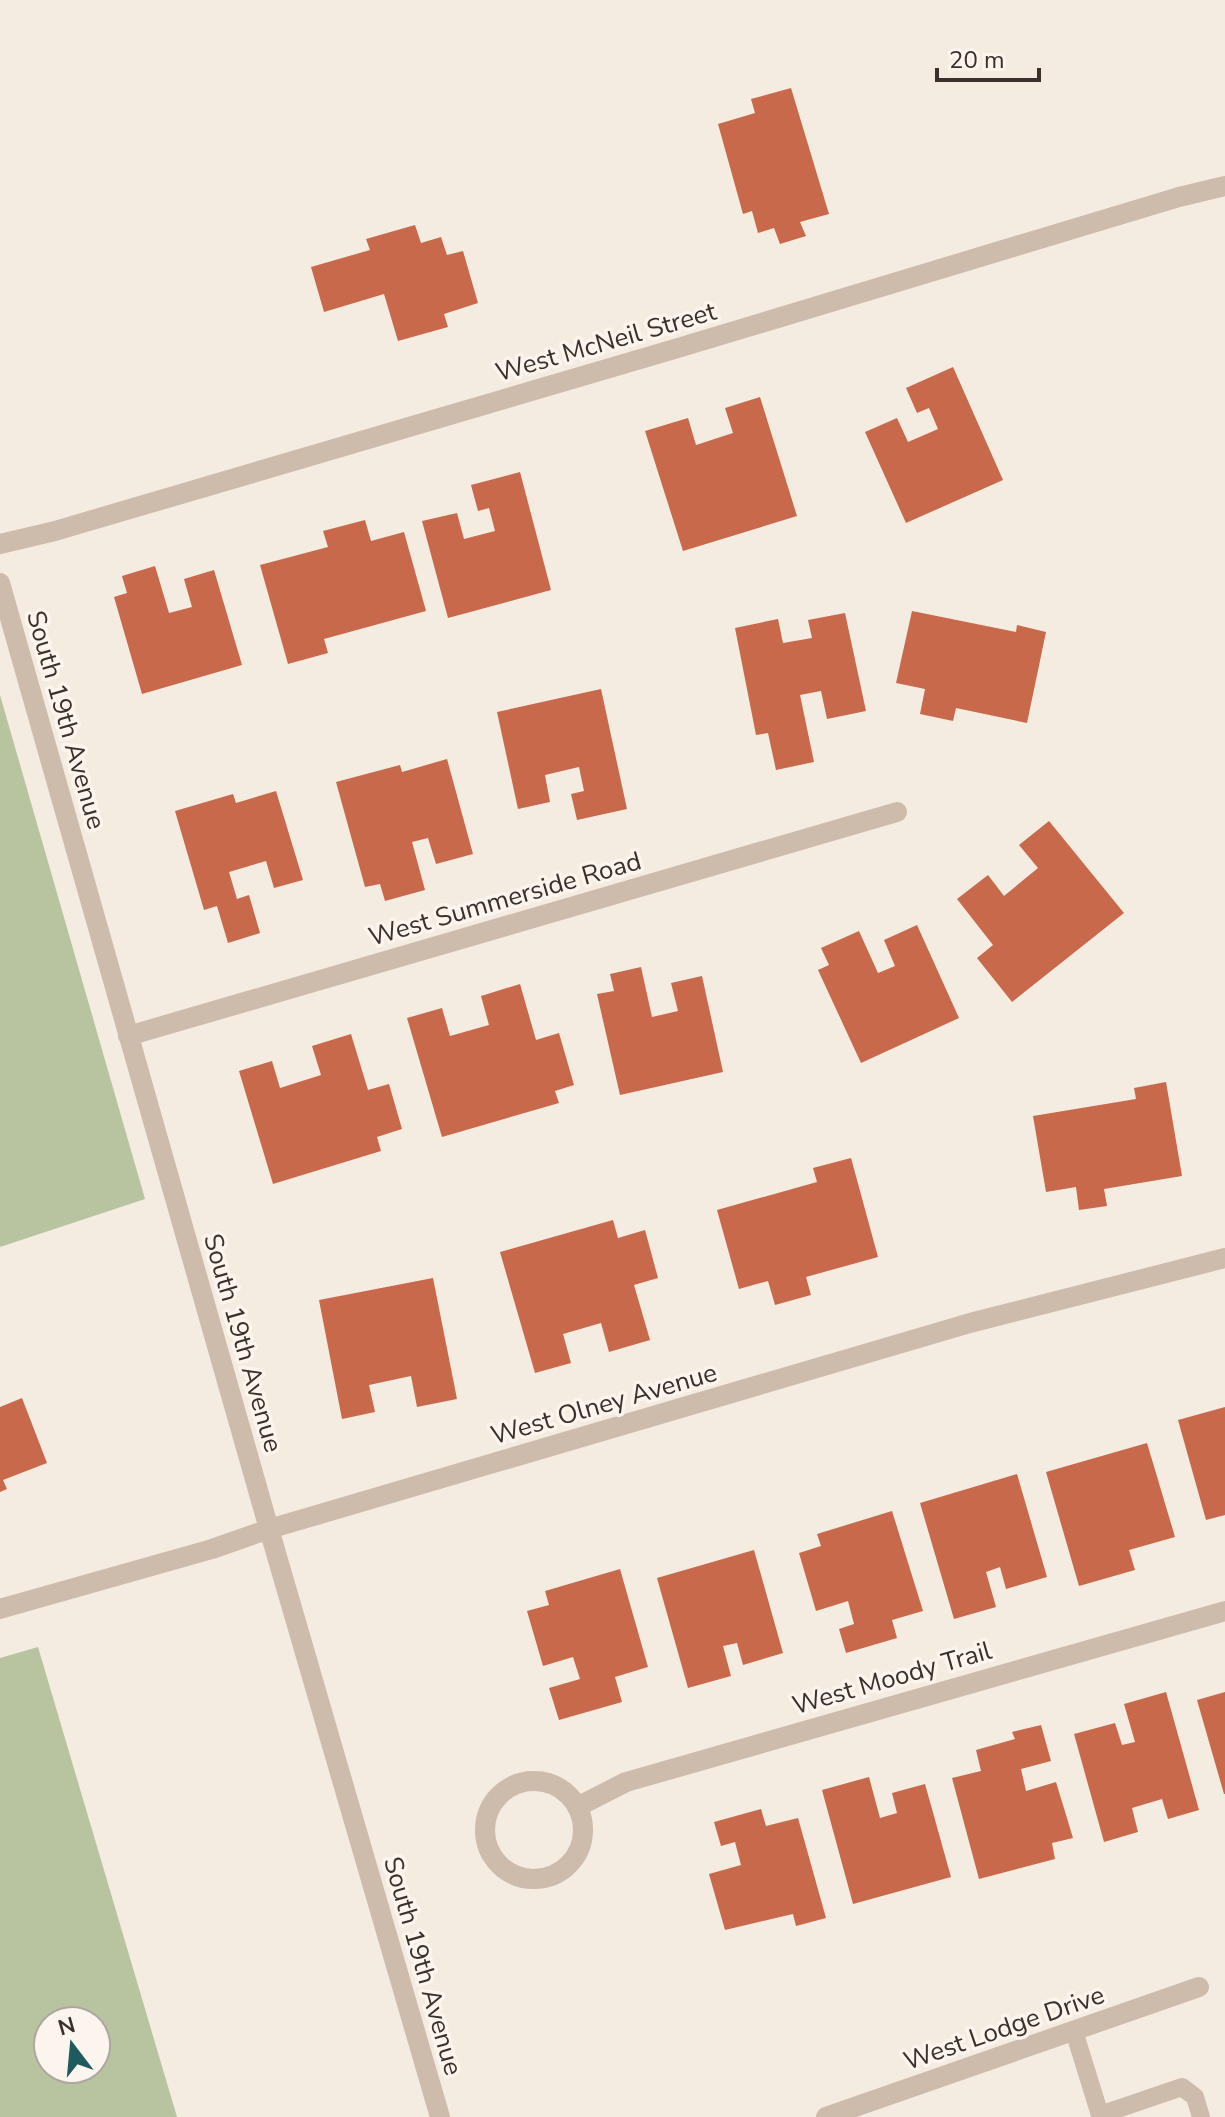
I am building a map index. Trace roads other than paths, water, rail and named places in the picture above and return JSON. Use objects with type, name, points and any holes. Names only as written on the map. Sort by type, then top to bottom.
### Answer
[{"type":"street","name":"West McNeil Street","points":[[0,544],[99,518],[1179,197],[1225,186]]},
{"type":"street","name":"South 19th Avenue","points":[[0,583],[440,2117]]},
{"type":"street","name":"West Summerside Road","points":[[128,1036],[897,812]]},
{"type":"street","name":"West Olney Avenue","points":[[0,1609],[212,1549],[269,1529],[970,1323],[1225,1258]]},
{"type":"street","name":"West Moody Trail","points":[[577,1807],[626,1782],[1225,1611]]},
{"type":"street","points":[[533,1780],[553,1784],[570,1796],[577,1807],[584,1833],[578,1853],[564,1869],[546,1878],[525,1878],[506,1870],[492,1855],[485,1836],[487,1816],[496,1798],[513,1785],[533,1780]]},
{"type":"street","name":"West Lodge Drive","points":[[831,2116],[1199,1987]]},
{"type":"lane","points":[[1074,2031],[1098,2116],[1182,2087],[1195,2097],[1201,2117]]}]
